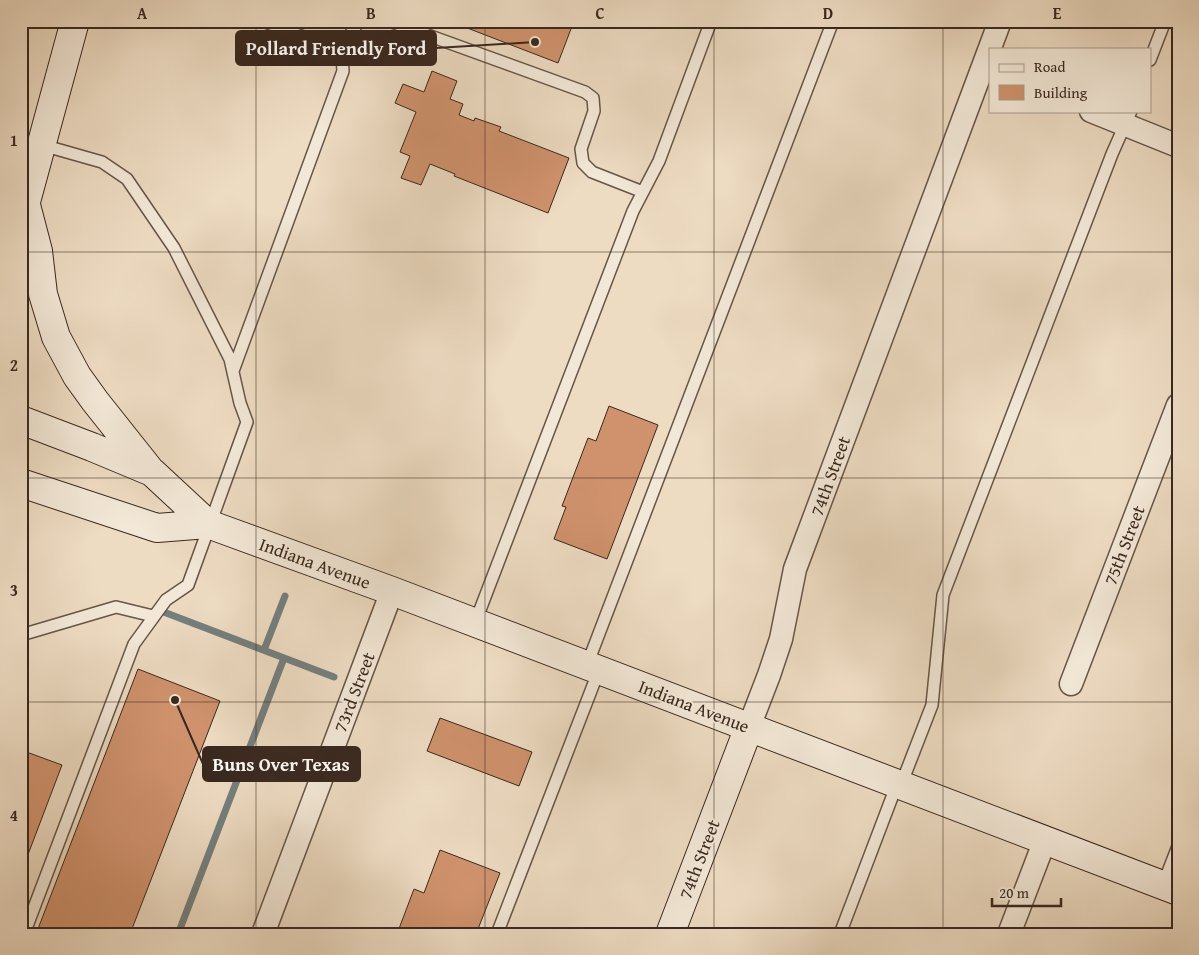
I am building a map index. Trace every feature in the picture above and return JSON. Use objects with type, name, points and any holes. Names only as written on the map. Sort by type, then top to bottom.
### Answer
[{"type":"main road","points":[[75,21],[24,212],[38,251],[43,294],[56,337],[77,376],[90,395],[152,472]]},
{"type":"main road","name":"Indiana Avenue","points":[[21,420],[152,472],[208,524],[392,591],[1170,888]]},
{"type":"main road","name":"Indiana Avenue","points":[[24,486],[157,528],[208,524]]},
{"type":"main road","name":"74th Street","points":[[670,934],[749,727]]},
{"type":"street","name":"74th Street","points":[[992,48],[1000,21]]},
{"type":"street","name":"74th Street","points":[[749,727],[769,675],[780,639],[795,569],[986,70]]},
{"type":"street","points":[[1096,112],[1128,118],[1178,146]]},
{"type":"street","name":"75th Street","points":[[1071,684],[1178,405]]},
{"type":"street","name":"73rd Street","points":[[263,934],[392,591]]},
{"type":"street","points":[[1009,934],[1045,840]]},
{"type":"lane","points":[[263,21],[334,49],[342,57]]},
{"type":"lane","points":[[233,372],[343,72],[342,57],[350,36],[359,21]]},
{"type":"lane","points":[[389,21],[585,92],[593,98],[594,111],[581,149],[582,163],[592,172],[643,192]]},
{"type":"lane","points":[[475,623],[630,219],[659,161],[712,21]]},
{"type":"lane","points":[[497,934],[593,668],[833,21]]},
{"type":"lane","points":[[1152,55],[1165,21]]},
{"type":"lane","points":[[840,934],[932,705],[943,595],[1112,154],[1128,118]]},
{"type":"lane","points":[[24,934],[130,652],[166,600],[188,585],[208,524],[247,422],[240,403],[230,359],[174,248],[128,179],[102,162],[42,145]]},
{"type":"lane","points":[[21,635],[116,606],[154,616]]},
{"type":"lane","points":[[1170,888],[1178,846]]},
{"type":"building","points":[[449,21],[574,21],[558,63]]},
{"type":"building","points":[[432,71],[457,81],[450,99],[463,104],[459,115],[474,121],[475,118],[501,127],[499,131],[569,158],[548,213],[454,176],[455,174],[430,164],[421,185],[401,178],[410,156],[400,152],[416,112],[395,103],[403,84],[424,92]]},
{"type":"building","points":[[609,406],[658,425],[607,559],[554,539],[566,507],[562,506],[588,438],[596,441]]},
{"type":"building","points":[[138,669],[220,701],[130,934],[36,934]]},
{"type":"building","points":[[440,718],[532,752],[519,786],[427,751]]},
{"type":"building","points":[[21,750],[62,765],[21,873]]},
{"type":"building","points":[[440,850],[500,873],[476,934],[397,934],[414,889],[424,893]]},
{"type":"waterway","points":[[264,650],[285,596]]},
{"type":"waterway","points":[[161,611],[334,677]]},
{"type":"waterway","points":[[178,934],[284,658]]},
{"type":"place","name":"Pollard Friendly Ford","points":[[535,42]]},
{"type":"place","name":"Buns Over Texas","points":[[175,700]]}]
